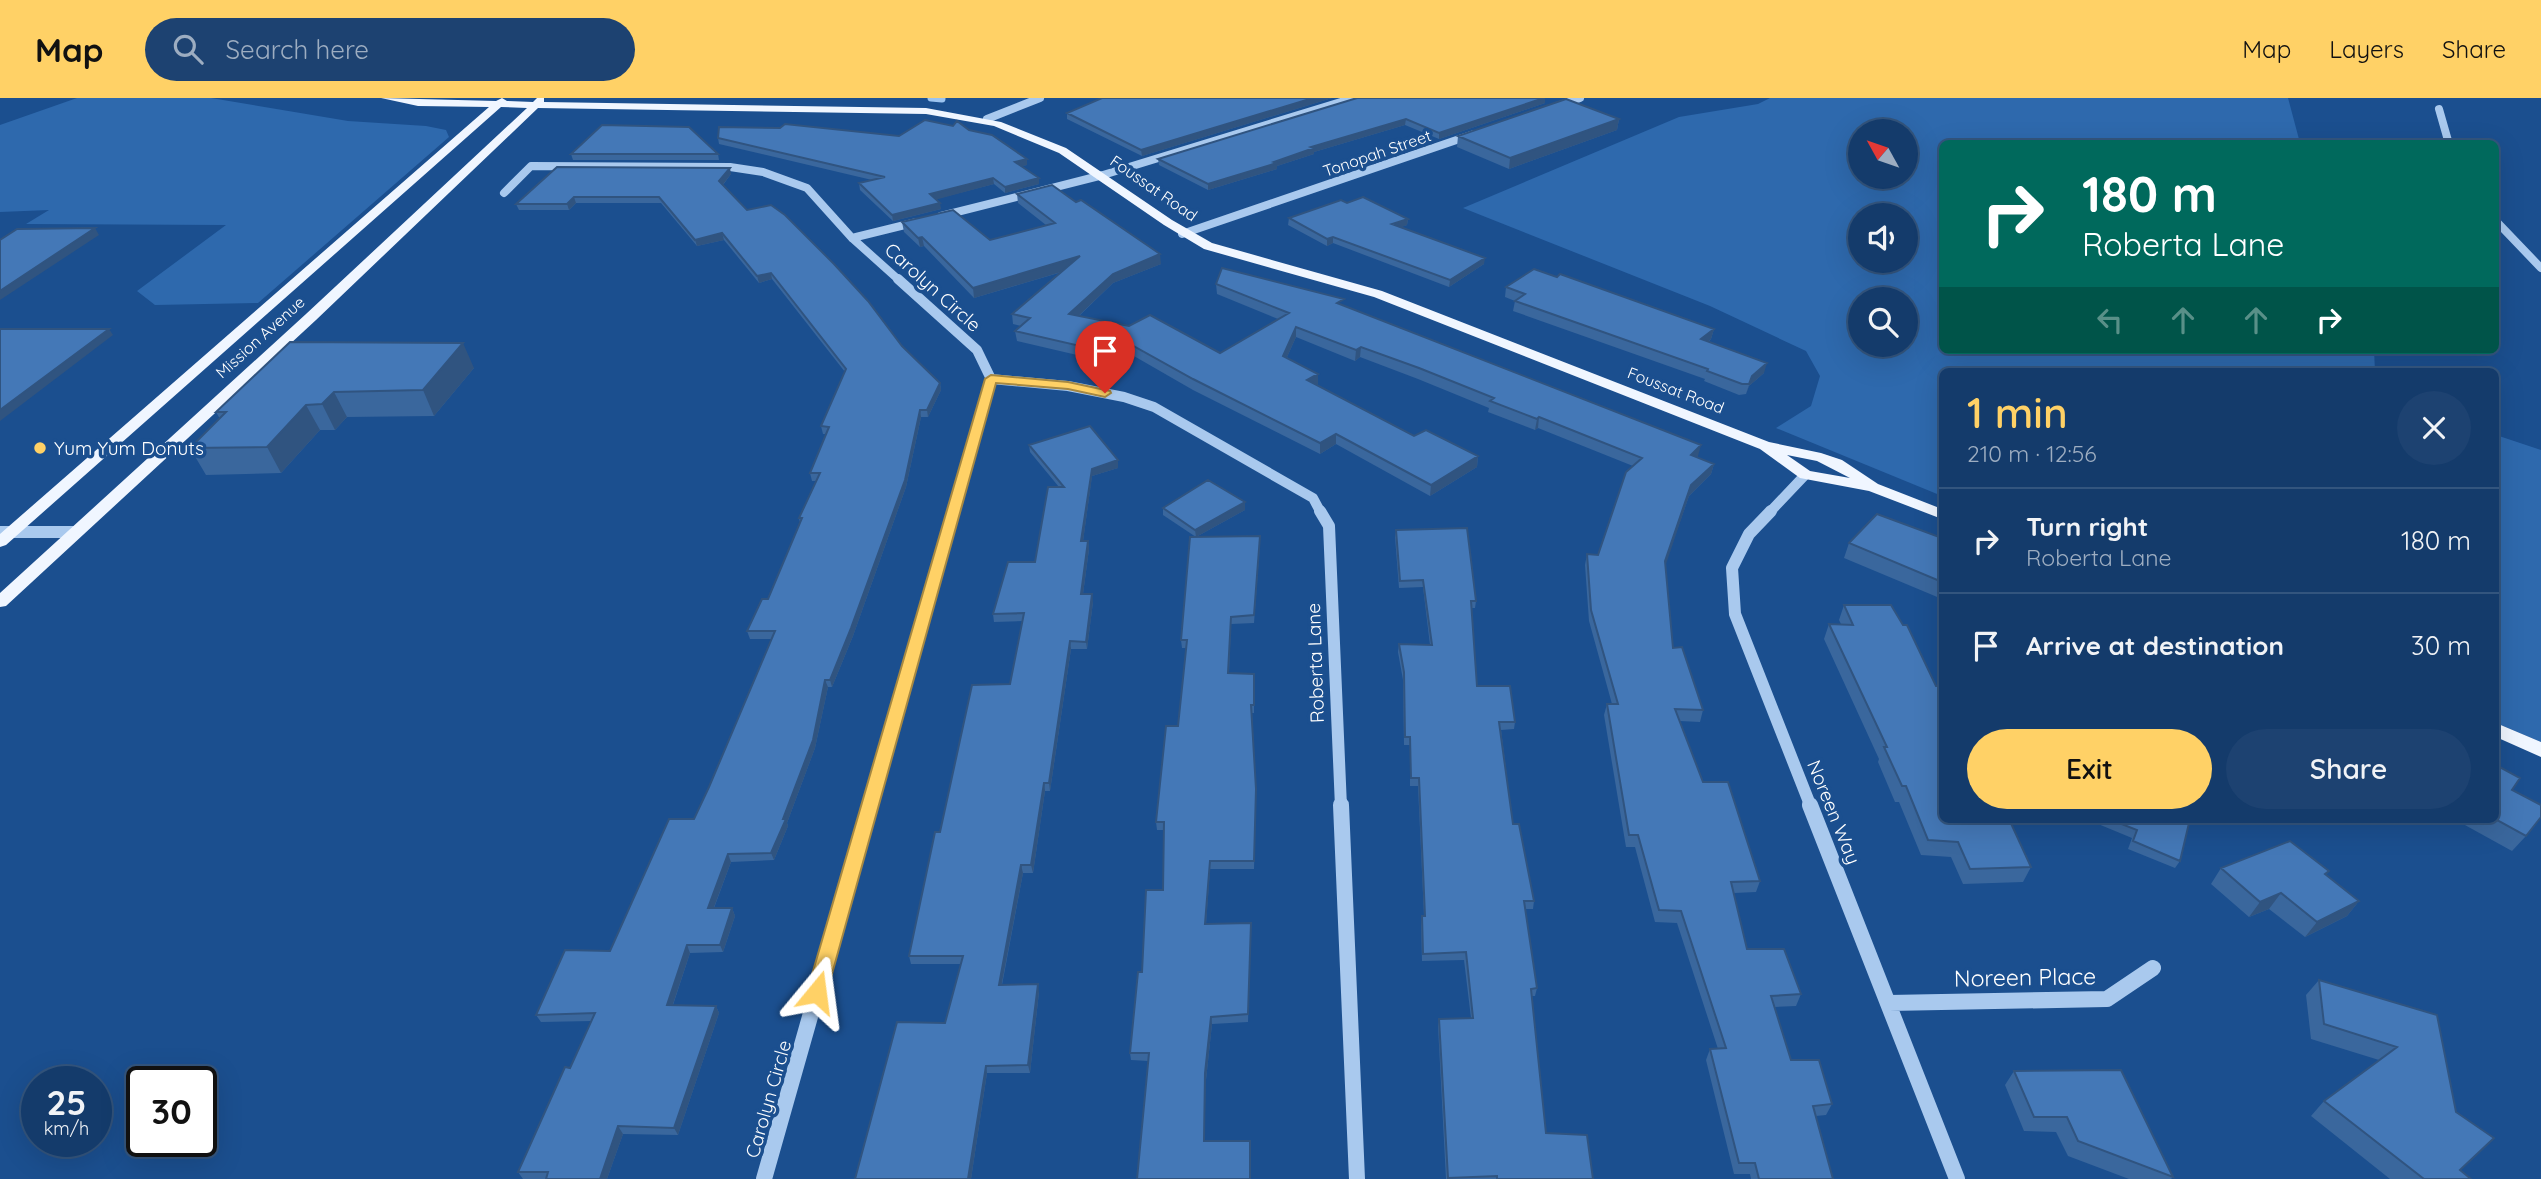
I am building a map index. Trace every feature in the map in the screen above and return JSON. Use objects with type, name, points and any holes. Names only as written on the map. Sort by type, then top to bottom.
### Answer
[{"type":"main road","name":"Foussat Road","points":[[386,98],[418,103],[541,101],[926,110],[987,119],[1040,137],[1103,175],[1182,234],[1208,246],[1378,293],[1765,446],[1828,459],[1873,487],[1939,513]]},
{"type":"main road","name":"Mission Avenue","points":[[4,535],[502,101]]},
{"type":"main road","name":"Mission Avenue","points":[[0,602],[541,101]]},
{"type":"main road","name":"Foussat Road","points":[[1765,446],[1805,475],[1873,487]]},
{"type":"main road","points":[[2499,731],[2541,750]]},
{"type":"street","points":[[987,119],[1040,98]]},
{"type":"street","points":[[852,238],[1103,175],[1354,98]]},
{"type":"street","points":[[1553,107],[1580,98]]},
{"type":"street","points":[[2439,109],[2448,140]]},
{"type":"street","name":"Tonopah Street","points":[[1182,234],[1488,129]]},
{"type":"street","name":"Carolyn Circle","points":[[505,193],[531,166],[730,167],[763,172],[807,188],[852,238],[977,350],[991,379],[764,1179]]},
{"type":"street","points":[[2499,224],[2541,268]]},
{"type":"street","name":"Roberta Lane","points":[[991,379],[1068,386],[1124,397],[1154,407],[1313,498],[1329,526],[1357,1179]]},
{"type":"street","name":"Noreen Way","points":[[1805,475],[1749,534],[1732,568],[1735,614],[1957,1179]]},
{"type":"street","points":[[4,535],[75,532]]},
{"type":"street","name":"Noreen Place","points":[[1889,1003],[2106,999],[2152,968]]},
{"type":"shaded area","points":[[77,98],[211,98],[348,121],[426,126],[446,130],[449,137],[258,303],[155,305],[137,291],[226,225],[26,224],[49,210],[0,212],[0,125]]},
{"type":"shaded area","points":[[1770,98],[2288,98],[2299,140],[1939,140],[1939,354],[2374,354],[2375,368],[1939,368],[1939,495],[1776,428],[1811,406],[1820,376],[1806,351],[1710,306],[1463,208],[1679,117],[1758,104]]},
{"type":"shaded area","points":[[2499,436],[2541,450],[2541,742],[2499,724]]},
{"type":"building","points":[[1102,98],[1313,98],[1141,150],[1067,113]]},
{"type":"building","points":[[1357,98],[1544,98],[1439,133],[1406,119],[1311,147],[1314,148],[1274,162],[1277,163],[1208,184],[1158,159]]},
{"type":"building","points":[[1566,99],[1619,119],[1510,158],[1458,136]]},
{"type":"building","points":[[925,120],[953,126],[957,121],[969,130],[992,135],[1027,159],[1015,162],[1039,178],[1005,187],[993,178],[930,194],[940,203],[892,215],[859,183],[885,177],[718,138],[719,127],[780,128],[785,124],[899,136]]},
{"type":"building","points":[[602,125],[689,127],[718,154],[571,154]]},
{"type":"building","points":[[557,167],[730,168],[719,181],[747,210],[771,205],[785,215],[868,301],[902,346],[940,383],[927,410],[920,410],[905,480],[851,628],[830,680],[825,680],[813,740],[783,819],[786,819],[771,853],[728,854],[708,908],[732,908],[720,945],[687,945],[667,1005],[716,1006],[674,1128],[618,1126],[600,1179],[546,1179],[548,1172],[518,1172],[565,1067],[570,1068],[595,1013],[536,1015],[565,950],[610,951],[669,819],[694,819],[775,631],[747,631],[762,599],[768,599],[802,518],[799,518],[820,473],[810,473],[829,427],[821,426],[846,369],[771,273],[757,276],[722,233],[695,240],[659,197],[574,197],[567,204],[516,204]]},
{"type":"building","points":[[1052,185],[1076,202],[1081,200],[1160,254],[1113,274],[1069,314],[1129,326],[1150,315],[1220,353],[1289,313],[1216,284],[1222,268],[1344,299],[1337,303],[1701,445],[1691,455],[1714,464],[1691,485],[1665,561],[1673,648],[1682,647],[1703,710],[1675,709],[1703,782],[1728,782],[1760,881],[1731,882],[1747,949],[1784,949],[1801,994],[1771,996],[1791,1060],[1819,1060],[1832,1104],[1813,1106],[1833,1179],[1759,1179],[1755,1163],[1739,1163],[1710,1049],[1726,1048],[1681,911],[1659,910],[1638,835],[1629,835],[1607,704],[1618,704],[1591,610],[1587,554],[1598,555],[1626,472],[1642,458],[1539,417],[1537,419],[1490,401],[1494,398],[1419,368],[1361,347],[1356,350],[1296,327],[1283,356],[1318,374],[1307,380],[1414,436],[1426,430],[1478,456],[1431,485],[1336,434],[1320,443],[1119,338],[1106,352],[1015,331],[1030,318],[1012,314],[1080,256],[973,288],[922,237],[918,238],[902,222],[953,210],[990,240],[1055,223],[1017,194]]},
{"type":"building","points":[[1363,197],[1408,219],[1392,224],[1485,258],[1450,280],[1333,237],[1327,239],[1289,218],[1341,200],[1347,203]]},
{"type":"building","points":[[95,228],[0,291],[0,240],[17,229]]},
{"type":"building","points":[[1534,269],[1557,277],[1560,274],[1714,329],[1701,339],[1767,363],[1752,376],[1749,384],[1742,384],[1707,371],[1708,369],[1515,301],[1525,294],[1506,287]]},
{"type":"building","points":[[0,329],[109,329],[0,410]]},
{"type":"building","points":[[290,342],[463,343],[423,390],[334,392],[322,404],[306,405],[267,447],[190,448],[226,412],[216,412]]},
{"type":"building","points":[[1090,426],[1118,460],[1092,469],[1081,541],[1088,541],[1081,594],[1092,594],[1086,642],[1070,641],[1049,783],[1044,783],[1031,865],[1021,865],[999,985],[1038,984],[1028,1065],[986,1066],[968,1179],[855,1179],[897,1022],[945,1023],[963,956],[909,956],[935,832],[940,832],[972,685],[1010,684],[1024,613],[993,614],[1008,562],[1035,562],[1048,487],[1064,487],[1029,445]]},
{"type":"building","points":[[1208,480],[1245,502],[1195,530],[1163,508]]},
{"type":"building","points":[[1877,514],[1939,537],[1939,581],[1849,543]]},
{"type":"building","points":[[1467,528],[1476,601],[1471,601],[1477,686],[1510,686],[1515,722],[1499,722],[1513,824],[1519,824],[1534,901],[1524,901],[1537,988],[1531,989],[1546,1133],[1587,1135],[1593,1179],[1497,1179],[1497,1176],[1448,1178],[1439,1019],[1473,1018],[1466,952],[1423,954],[1422,916],[1425,916],[1419,778],[1411,778],[1410,737],[1405,737],[1404,672],[1399,644],[1432,645],[1423,580],[1400,581],[1396,530]]},
{"type":"building","points":[[1260,536],[1254,615],[1231,617],[1228,673],[1254,674],[1254,705],[1251,705],[1256,789],[1254,861],[1210,861],[1205,924],[1251,923],[1248,1014],[1211,1017],[1205,1073],[1204,1141],[1250,1141],[1250,1179],[1137,1179],[1149,1053],[1130,1053],[1138,972],[1142,972],[1146,890],[1163,890],[1164,822],[1156,822],[1166,726],[1178,726],[1187,640],[1181,640],[1190,537]]},
{"type":"building","points":[[1844,605],[1891,605],[1903,625],[1907,625],[1936,686],[1939,686],[1939,823],[2011,823],[2031,867],[1970,869],[1958,842],[1928,840],[1906,786],[1902,786],[1884,747],[1887,747],[1829,624],[1853,625]]},
{"type":"building","points":[[2499,767],[2520,778],[2512,790],[2541,805],[2541,817],[2526,836],[2499,821]]},
{"type":"building","points":[[2119,823],[2189,823],[2180,861],[2133,841],[2137,830]]},
{"type":"building","points":[[2290,841],[2329,871],[2325,874],[2359,901],[2317,922],[2281,893],[2260,902],[2221,868]]},
{"type":"building","points":[[2319,980],[2437,1015],[2456,1112],[2494,1138],[2460,1170],[2471,1179],[2424,1179],[2324,1101],[2397,1047],[2324,1024]]},
{"type":"building","points":[[2121,1070],[2173,1177],[2078,1141],[2067,1117],[2034,1117],[2014,1071]]},
{"type":"waterway","points":[[931,98],[942,99]]},
{"type":"place","name":"Yum Yum Donuts","points":[[40,448]]},
{"type":"route","points":[[817,992],[991,379],[1068,386],[1105,393]]}]
